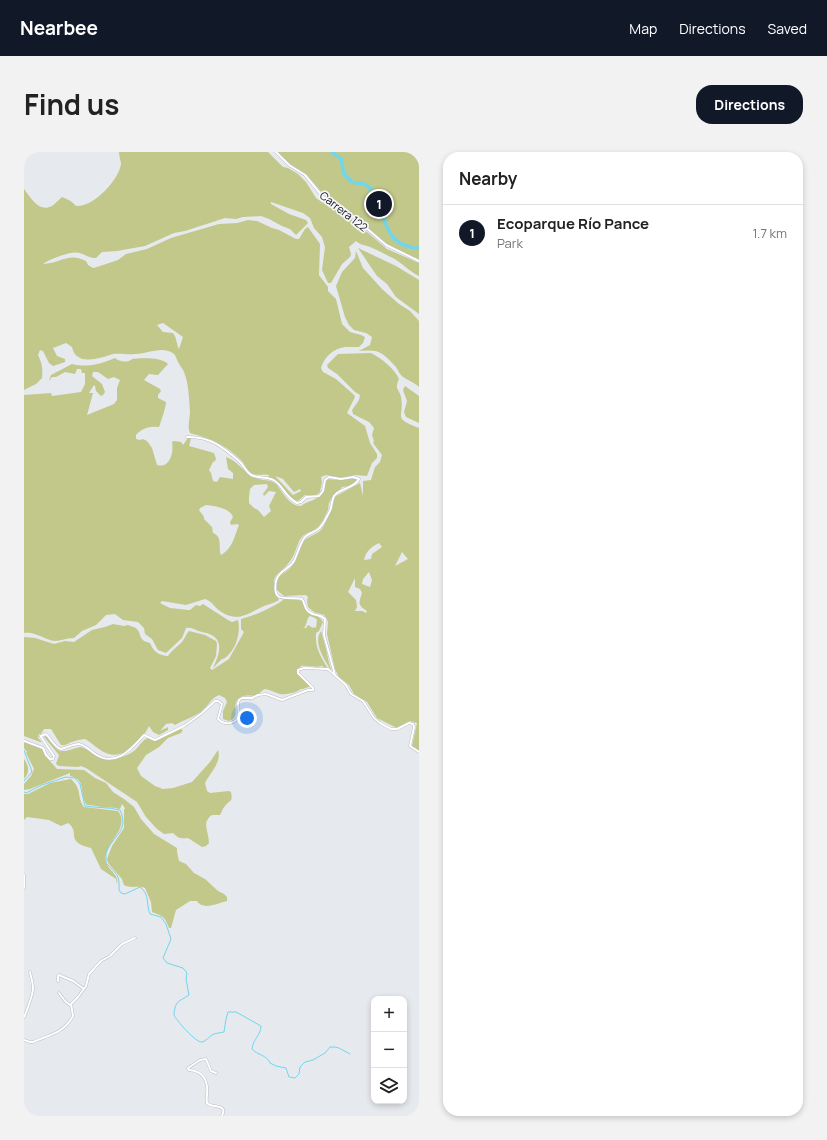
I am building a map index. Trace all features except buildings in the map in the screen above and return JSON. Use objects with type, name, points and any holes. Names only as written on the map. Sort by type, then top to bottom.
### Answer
[{"type":"street","name":"Carrera 122","points":[[276,152],[289,165],[305,175],[323,197],[342,207],[386,245],[419,261]]},
{"type":"street","points":[[187,437],[204,438],[218,444],[240,461],[247,472],[252,475],[275,481],[291,500],[297,503],[301,502],[306,497],[319,496],[325,480],[329,477],[341,479],[353,477],[358,479],[355,485],[340,491],[335,495],[331,509],[321,527],[318,530],[306,535],[293,562],[277,577],[275,586],[276,593],[283,599],[288,597],[300,598],[303,600],[309,612],[325,619],[324,635],[330,660],[336,676]]},
{"type":"street","points":[[24,741],[43,748],[50,760],[53,759],[54,756],[41,737],[46,734],[58,748],[64,749],[80,744],[98,756],[110,758],[124,755],[135,746],[144,735],[152,740],[155,740],[184,726],[202,714],[215,701],[222,704],[218,719],[227,724],[236,721],[239,718],[238,703],[242,698],[252,698],[258,695],[266,694],[282,700],[314,689],[298,673],[298,670],[301,668],[325,668],[336,676],[346,686],[351,694],[363,701],[374,718],[380,723],[391,729],[397,730],[409,723],[413,724],[414,727],[410,746],[419,752]]},
{"type":"street","points":[[24,875],[24,888]]},
{"type":"street","points":[[70,1005],[84,989],[89,974],[101,961],[110,956],[122,944],[135,938]]},
{"type":"street","points":[[24,1017],[28,1010],[33,992],[30,972]]},
{"type":"street","points":[[58,981],[59,975],[73,981],[84,989]]},
{"type":"street","points":[[24,1040],[33,1042],[53,1035],[65,1028],[73,1016],[70,1005],[59,993]]},
{"type":"street","points":[[216,1073],[211,1071],[206,1059],[200,1060],[188,1068],[189,1070],[198,1071],[201,1074],[207,1085],[207,1102],[210,1106],[222,1107],[224,1111],[222,1116]]},
{"type":"green space","points":[[119,152],[268,152],[283,167],[288,168],[298,174],[306,182],[316,198],[325,204],[341,210],[387,249],[419,263],[419,276],[393,258],[356,241],[349,247],[351,254],[350,257],[342,264],[331,283],[328,283],[322,270],[325,247],[322,237],[314,228],[310,218],[303,213],[271,202],[271,204],[289,214],[306,220],[308,223],[296,235],[290,229],[261,216],[236,219],[225,218],[174,233],[145,246],[102,252],[96,258],[76,252],[43,264],[74,258],[86,261],[88,265],[93,268],[118,260],[126,254],[147,249],[171,238],[219,224],[237,223],[248,220],[257,221],[296,239],[299,239],[308,227],[320,244],[319,275],[328,287],[328,291],[336,299],[342,324],[350,332],[365,337],[363,343],[359,347],[345,347],[333,351],[324,360],[321,368],[323,372],[336,379],[355,397],[347,413],[365,426],[370,443],[377,454],[377,458],[372,463],[367,476],[355,475],[343,478],[326,475],[321,477],[322,482],[320,492],[316,495],[305,495],[298,501],[290,498],[272,479],[268,477],[269,475],[256,475],[251,473],[236,455],[224,447],[212,440],[190,433],[189,397],[186,377],[175,355],[170,351],[160,350],[140,354],[113,354],[89,360],[78,357],[74,353],[72,347],[66,343],[53,348],[57,356],[65,359],[65,362],[53,366],[49,363],[43,351],[40,350],[38,355],[42,366],[42,378],[36,384],[24,390],[24,189],[36,204],[43,208],[52,206],[62,197],[71,201],[76,206],[84,205],[91,202],[105,191],[116,177],[121,164]],"holes":[[[163,323],[183,337],[179,349],[173,333],[163,332],[157,325]],[[275,476],[283,479],[294,492],[300,489],[301,491],[293,495]]]},
{"type":"green space","points":[[277,152],[419,152],[419,259],[387,244],[343,206],[324,195],[306,174],[290,164]]},
{"type":"green space","points":[[358,248],[396,266],[419,280],[419,314],[396,297],[387,284],[377,276]]},
{"type":"green space","points":[[356,251],[363,268],[382,289],[399,304],[410,311],[419,321],[419,387],[402,376],[396,367],[384,355],[376,351],[359,351],[370,345],[372,337],[366,333],[354,330],[349,325],[345,317],[336,286],[342,272],[355,258]]},
{"type":"green space","points":[[371,353],[387,364],[399,379],[397,387],[401,397],[402,419],[419,428],[419,751],[412,746],[417,723],[410,721],[397,728],[377,718],[367,702],[354,694],[349,685],[339,677],[335,669],[327,634],[328,622],[324,615],[314,612],[308,607],[308,597],[306,595],[284,596],[277,590],[277,580],[294,563],[304,541],[319,532],[324,526],[327,517],[332,510],[336,496],[360,483],[363,496],[363,481],[371,480],[375,467],[380,462],[382,455],[373,443],[374,441],[372,435],[374,428],[369,422],[353,414],[352,410],[359,400],[360,395],[337,374],[328,368],[327,365],[338,354]],"holes":[[[379,543],[382,547],[372,554],[371,559],[364,560],[371,548]],[[402,552],[408,559],[395,566]],[[369,572],[372,580],[370,587],[362,584],[363,579]],[[355,578],[355,587],[360,589],[362,593],[360,605],[367,611],[366,613],[362,611],[355,611],[357,607],[356,600],[348,592]]]},
{"type":"green space","points":[[115,358],[124,362],[132,359],[151,358],[161,360],[168,364],[158,375],[149,374],[144,380],[160,389],[161,391],[158,398],[166,402],[159,427],[146,428],[136,435],[136,439],[143,439],[147,441],[152,448],[157,465],[161,466],[170,459],[172,455],[172,442],[181,442],[183,445],[188,438],[191,438],[189,446],[214,453],[216,459],[209,470],[213,481],[217,482],[220,477],[233,479],[233,473],[228,469],[226,457],[256,478],[274,482],[293,504],[301,506],[321,495],[326,479],[340,480],[355,478],[357,480],[350,486],[342,487],[333,497],[320,525],[315,530],[303,536],[288,564],[276,575],[274,584],[279,600],[237,617],[226,615],[205,599],[186,605],[162,601],[160,603],[170,608],[188,610],[196,605],[200,606],[203,604],[232,622],[238,620],[239,630],[235,646],[229,655],[213,668],[218,656],[218,641],[215,637],[209,634],[191,628],[186,628],[182,638],[166,653],[158,650],[152,639],[145,634],[144,628],[138,622],[123,620],[115,614],[106,615],[96,625],[82,631],[74,638],[55,641],[36,634],[24,633],[24,395],[51,393],[52,396],[81,392],[85,384],[85,373],[82,373],[81,369],[77,369],[75,374],[65,372],[56,377],[52,377],[49,381],[51,375],[72,364],[83,366],[99,364]],"holes":[[[93,372],[98,372],[108,379],[114,377],[120,380],[117,388],[117,400],[114,404],[87,415],[93,393],[89,393],[94,385],[96,391],[101,396],[105,392],[102,384],[92,376]],[[267,484],[268,487],[263,494],[264,496],[269,491],[276,492],[269,506],[271,511],[264,517],[249,503],[250,489],[254,485]],[[206,505],[229,511],[233,517],[230,522],[231,525],[239,525],[231,546],[221,555],[218,537],[213,533],[212,527],[204,519],[199,510]]]},
{"type":"green space","points":[[405,386],[419,396],[419,423],[406,417],[404,412],[407,401],[403,390]]},
{"type":"green space","points":[[284,599],[296,599],[302,601],[306,609],[323,622],[319,631],[316,633],[316,643],[320,655],[327,667],[301,666],[297,672],[299,676],[311,686],[289,694],[280,694],[265,689],[254,696],[240,697],[235,705],[235,717],[229,721],[223,719],[223,711],[227,702],[225,698],[219,695],[196,715],[175,725],[172,723],[166,724],[160,731],[168,727],[168,730],[159,735],[153,732],[149,726],[146,732],[132,748],[119,754],[113,755],[106,753],[85,739],[61,745],[51,729],[44,729],[41,734],[39,734],[38,738],[42,742],[24,736],[24,637],[35,638],[54,644],[65,641],[74,642],[92,630],[113,624],[124,626],[128,625],[136,628],[141,638],[150,643],[157,652],[168,656],[182,642],[189,631],[205,635],[216,641],[216,656],[210,668],[212,670],[229,659],[244,632],[241,629],[241,619],[264,611]],"holes":[[[310,616],[317,620],[316,628],[308,625],[306,628],[303,628],[305,627]]]},
{"type":"green space","points":[[321,631],[332,672],[319,647],[318,641]]},
{"type":"green space","points":[[180,729],[183,730],[181,733],[168,738],[159,747],[146,755],[137,768],[141,776],[155,786],[163,789],[173,788],[192,782],[210,762],[218,750],[219,754],[217,763],[205,783],[207,791],[210,793],[229,791],[231,792],[232,798],[223,808],[220,815],[212,815],[207,821],[206,828],[209,843],[202,847],[188,838],[180,838],[173,833],[164,834],[146,817],[137,802],[86,768],[81,766],[59,766],[56,764],[59,755],[44,737],[46,736],[58,750],[61,751],[81,747],[101,758],[111,759],[130,753],[148,738],[158,740],[167,734]]},
{"type":"green space","points":[[24,741],[44,750],[48,759],[57,769],[84,770],[95,778],[106,783],[113,792],[134,807],[141,819],[154,834],[177,848],[179,861],[186,864],[194,873],[205,879],[218,891],[224,894],[227,897],[227,901],[215,905],[203,906],[197,901],[190,901],[176,910],[171,928],[169,928],[163,917],[152,912],[151,902],[145,888],[129,887],[124,885],[122,879],[108,863],[107,859],[112,846],[124,828],[125,808],[122,804],[120,809],[87,805],[84,801],[81,784],[76,778],[70,776],[70,773],[24,790],[24,784],[31,776],[34,769],[24,748]]},
{"type":"green space","points":[[24,759],[28,769],[24,779]]},
{"type":"green space","points":[[71,779],[77,786],[80,800],[84,807],[118,811],[121,817],[122,822],[120,828],[108,849],[105,859],[106,863],[116,876],[117,884],[116,879],[101,869],[91,848],[83,846],[75,840],[72,826],[68,823],[61,826],[49,820],[27,817],[24,820],[24,794],[28,794],[50,783]]},
{"type":"waterway","points":[[332,152],[341,159],[344,174],[352,182],[364,184],[371,189],[380,206],[386,226],[397,241],[407,246],[419,248]]},
{"type":"waterway","points":[[24,750],[32,772],[24,781]]},
{"type":"waterway","points":[[24,792],[26,793],[42,785],[66,777],[75,778],[80,784],[85,806],[120,810],[123,817],[122,828],[106,853],[106,863],[117,875],[119,890],[121,893],[125,894],[140,887],[147,896],[150,914],[161,917],[166,924],[171,939],[163,958],[167,963],[183,968],[187,973],[186,979],[189,995],[180,1000],[175,1007],[174,1015],[182,1026],[195,1039],[202,1042],[213,1034],[224,1032],[228,1012],[236,1012],[261,1026],[260,1032],[252,1049],[256,1053],[267,1058],[270,1063],[286,1068],[289,1077],[295,1078],[299,1074],[300,1067],[305,1062],[313,1060],[325,1053],[330,1047],[339,1048],[350,1054]]},
{"type":"place","name":"Ecoparque Río Pance","points":[[379,204]]}]
